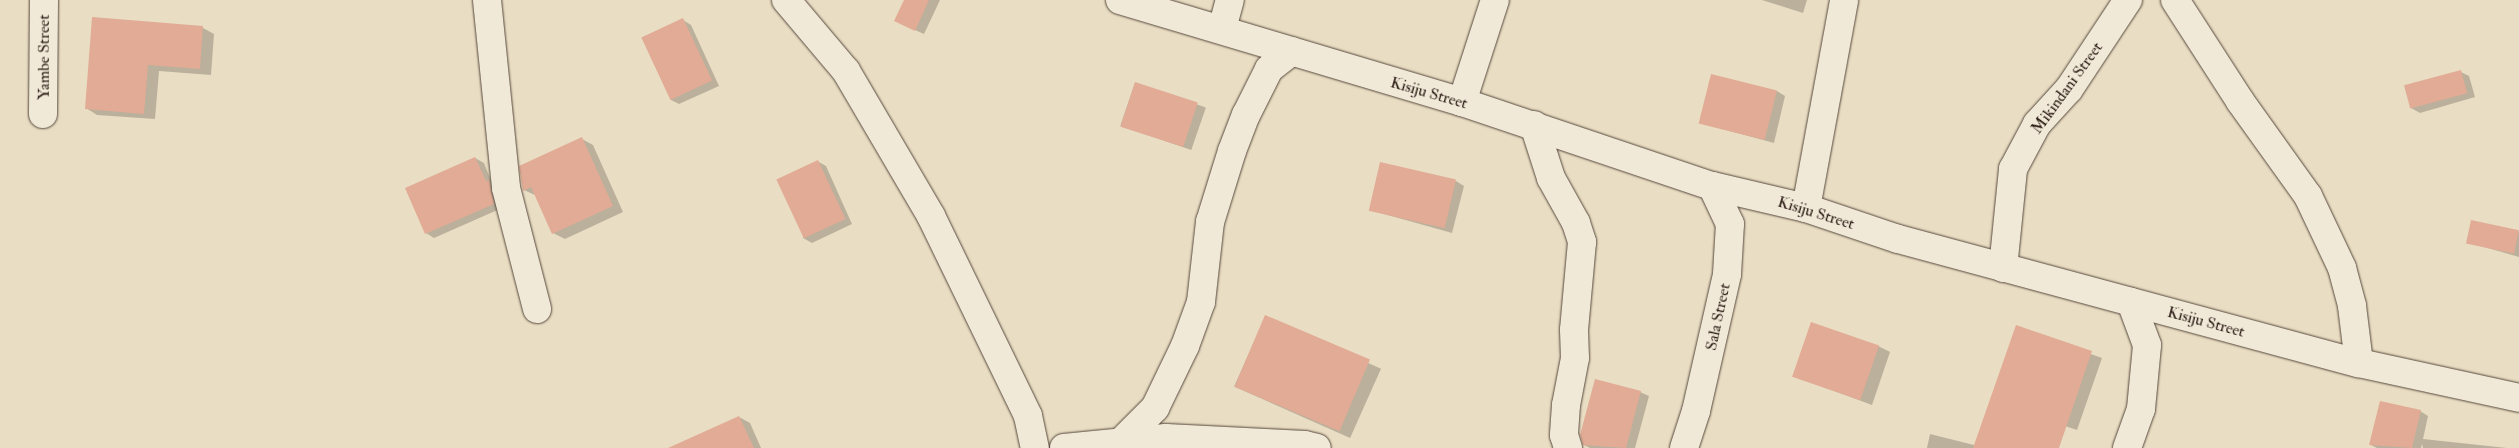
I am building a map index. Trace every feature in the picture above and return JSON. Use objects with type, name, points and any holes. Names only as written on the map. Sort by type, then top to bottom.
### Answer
[{"type":"street","name":"Yambe Street","points":[[43,114],[44,0]]},
{"type":"street","points":[[487,0],[506,188],[537,310]]},
{"type":"street","points":[[786,0],[846,71],[931,216],[1028,416],[1035,448]]},
{"type":"street","name":"Kisiju Street","points":[[1120,0],[1462,102],[1712,186],[1806,208],[1898,239],[2359,363],[2519,398]]},
{"type":"street","points":[[1222,29],[1230,0]]},
{"type":"street","points":[[1462,102],[1495,0]]},
{"type":"street","points":[[1806,208],[1844,0]]},
{"type":"street","name":"Mikindani Street","points":[[2003,268],[2013,169],[2038,124],[2069,89],[2128,0]]},
{"type":"street","points":[[2175,0],[2240,101],[2308,196],[2342,268],[2352,306],[2359,363]]},
{"type":"street","points":[[1122,441],[1155,408],[1185,346],[1201,302],[1210,222],[1232,151],[1246,115],[1269,69],[1292,51]]},
{"type":"street","points":[[1534,125],[1551,178],[1576,223],[1582,242],[1574,330],[1575,358],[1566,405],[1564,435],[1568,448]]},
{"type":"street","name":"Sala Street","points":[[1684,448],[1699,401],[1727,274],[1730,224],[1712,186]]},
{"type":"street","points":[[2128,448],[2141,409],[2147,345],[2131,302]]},
{"type":"street","points":[[1064,448],[1166,438],[1305,445],[1316,448]]},
{"type":"building","points":[[904,0],[929,0],[915,31],[894,21]]},
{"type":"building","points":[[92,17],[203,26],[200,69],[148,65],[144,114],[85,109]]},
{"type":"building","points":[[683,18],[712,81],[670,100],[641,37]]},
{"type":"building","points":[[2461,70],[2467,93],[2410,108],[2404,85]]},
{"type":"building","points":[[1711,74],[1777,90],[1765,140],[1699,123]]},
{"type":"building","points":[[1135,82],[1198,102],[1183,147],[1120,127]]},
{"type":"building","points":[[582,137],[613,206],[552,234],[531,187],[523,191],[519,166]]},
{"type":"building","points":[[475,157],[486,181],[489,180],[494,204],[425,234],[405,188]]},
{"type":"building","points":[[818,160],[845,219],[804,238],[776,179]]},
{"type":"building","points":[[1380,162],[1456,180],[1445,228],[1369,211]]},
{"type":"building","points":[[2471,220],[2519,230],[2514,254],[2466,243]]},
{"type":"building","points":[[1265,315],[1370,360],[1339,431],[1235,387]]},
{"type":"building","points":[[1811,322],[1879,345],[1860,400],[1792,377]]},
{"type":"building","points":[[2016,325],[2092,351],[2059,448],[1973,448]]},
{"type":"building","points":[[1595,379],[1641,391],[1626,448],[1583,445],[1580,435]]},
{"type":"building","points":[[2380,401],[2421,410],[2412,448],[2369,445]]},
{"type":"building","points":[[739,416],[754,448],[668,448]]}]
